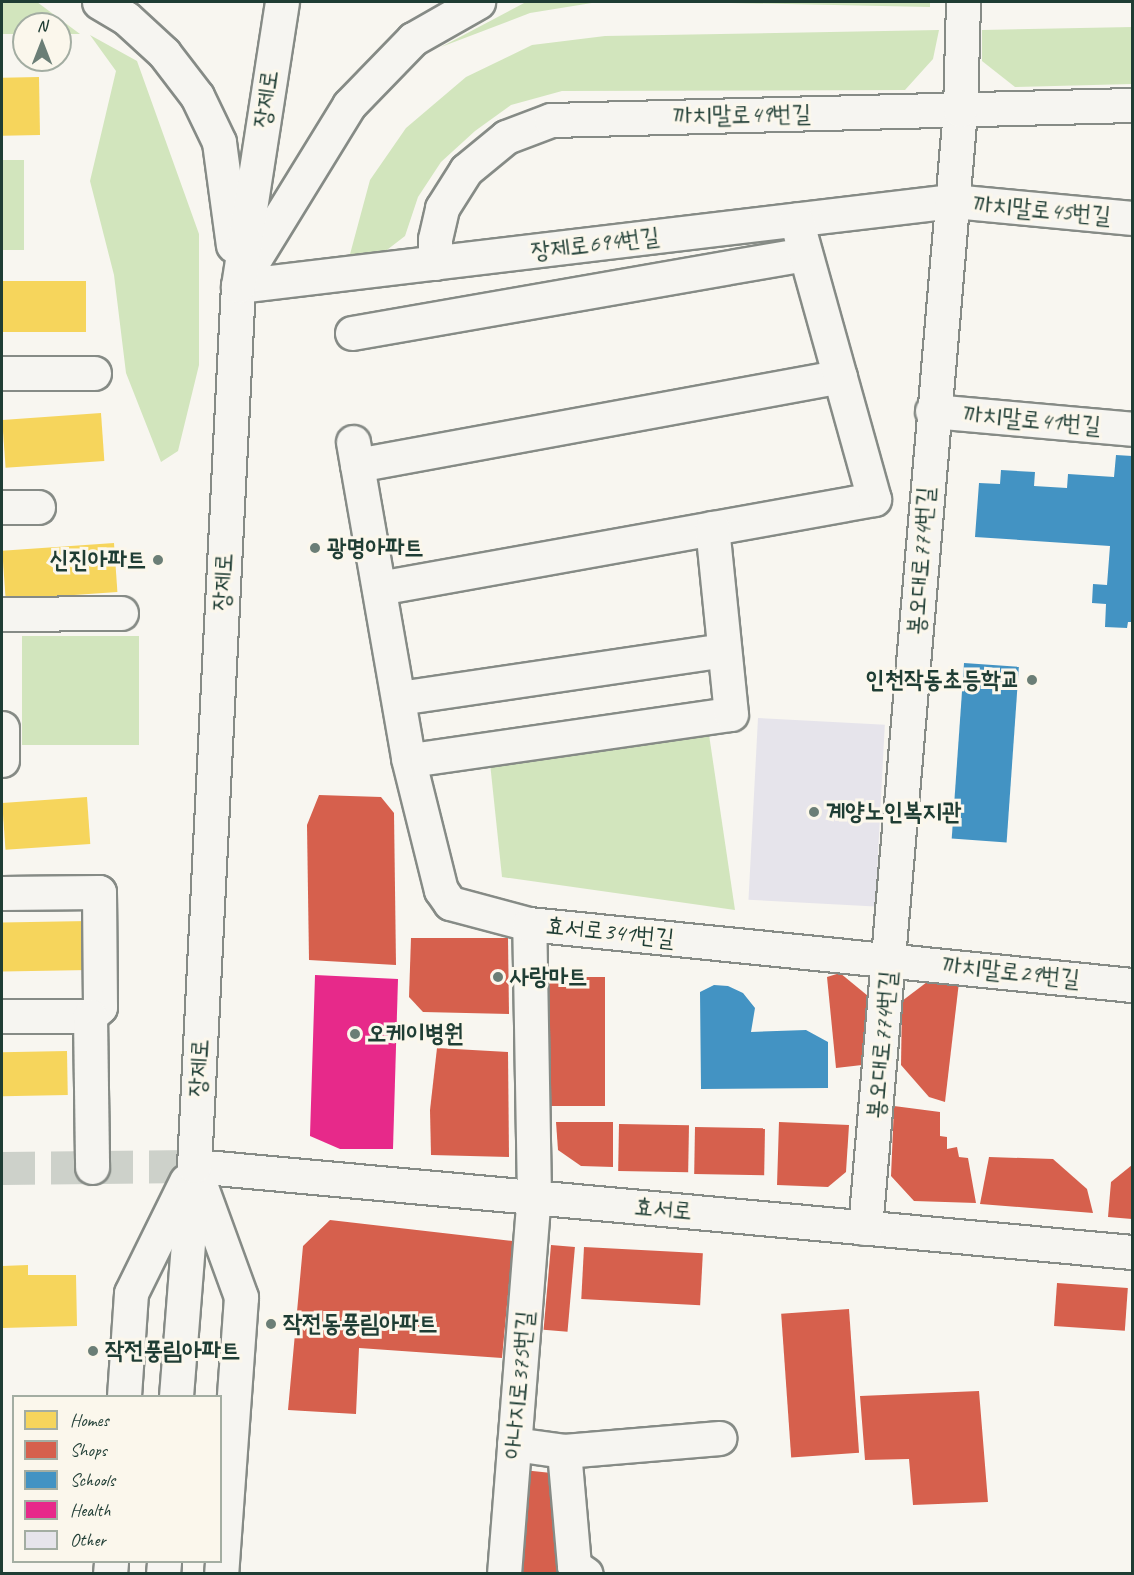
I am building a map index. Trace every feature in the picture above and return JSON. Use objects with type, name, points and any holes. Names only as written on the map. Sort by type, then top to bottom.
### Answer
[{"type":"street","points":[[99,2],[126,18],[164,53],[197,96],[219,142],[238,286]]},
{"type":"street","name":"장제로","points":[[176,1395],[194,1166],[238,286],[282,2]]},
{"type":"street","points":[[238,286],[349,105],[413,39],[478,2]]},
{"type":"street","name":"봉오대로774번길","points":[[866,1228],[960,110],[963,2]]},
{"type":"street","name":"까치말로49번길","points":[[435,263],[435,239],[442,208],[466,170],[506,137],[551,120],[1132,105]]},
{"type":"street","name":"장제로694번길","points":[[238,286],[952,201]]},
{"type":"street","name":"까치말로45번길","points":[[952,201],[1132,218]]},
{"type":"street","points":[[379,588],[874,499],[796,220]]},
{"type":"street","points":[[352,333],[806,254]]},
{"type":"street","points":[[2,373],[94,373]]},
{"type":"street","points":[[529,924],[450,903],[441,890],[411,760],[355,453],[840,376]]},
{"type":"street","name":"까치말로41번길","points":[[933,411],[1132,429]]},
{"type":"street","points":[[2,507],[38,507]]},
{"type":"street","points":[[411,760],[731,714],[712,528]]},
{"type":"street","points":[[2,614],[121,613]]},
{"type":"street","points":[[399,698],[723,650]]},
{"type":"street","points":[[2,728],[2,760]]},
{"type":"street","points":[[2,893],[99,892],[100,1007],[90,1016],[2,1016]]},
{"type":"street","name":"효서로341번길","points":[[534,1197],[529,924],[890,960]]},
{"type":"street","name":"까치말로29번길","points":[[890,960],[1132,985]]},
{"type":"street","points":[[90,1016],[92,1167]]},
{"type":"street","name":"장제로","points":[[124,1395],[132,1293],[194,1166]]},
{"type":"street","name":"장제로","points":[[194,1166],[241,1297],[222,1560]]},
{"type":"street","name":"효서로","points":[[194,1166],[1132,1252]]},
{"type":"street","name":"아나지로375번길","points":[[504,1574],[534,1197]]},
{"type":"street","points":[[514,1444],[564,1451],[718,1438]]},
{"type":"street","points":[[564,1451],[574,1566],[586,1574]]},
{"type":"green space","points":[[2,2],[37,2],[50,12],[12,12],[12,34],[2,34]]},
{"type":"green space","points":[[526,2],[598,2],[530,13],[441,47]]},
{"type":"green space","points":[[682,2],[930,2],[930,7]]},
{"type":"green space","points":[[1132,27],[1132,84],[1015,87],[982,61],[982,30]]},
{"type":"green space","points":[[72,28],[80,34],[72,34]]},
{"type":"green space","points":[[939,30],[933,59],[905,90],[562,91],[511,105],[475,131],[441,162],[418,197],[405,236],[383,253],[349,258],[370,180],[406,128],[466,77],[532,45],[605,36]]},
{"type":"green space","points":[[90,35],[137,61],[199,234],[199,365],[178,451],[161,462],[126,373],[114,275],[90,181],[116,71]]},
{"type":"green space","points":[[2,160],[24,160],[24,250],[2,250]]},
{"type":"green space","points":[[22,636],[139,636],[139,745],[22,745]]},
{"type":"green space","points":[[707,721],[735,910],[502,877],[490,763]]},
{"type":"building: Homes","points":[[39,77],[40,135],[3,136],[2,78]]},
{"type":"building: Homes","points":[[2,281],[86,281],[86,332],[2,332]]},
{"type":"building: Homes","points":[[101,413],[104,461],[6,468],[2,420]]},
{"type":"building: Homes","points":[[114,543],[117,592],[6,600],[2,551]]},
{"type":"building: Homes","points":[[87,797],[90,844],[5,850],[2,803]]},
{"type":"building: Homes","points":[[89,921],[90,970],[3,972],[2,923]]},
{"type":"building: Homes","points":[[67,1051],[68,1095],[3,1096],[2,1052]]},
{"type":"building: Homes","points":[[28,1265],[28,1275],[76,1275],[77,1326],[2,1328],[2,1266]]},
{"type":"building: Shops","points":[[319,795],[381,797],[394,813],[396,965],[309,960],[307,825]]},
{"type":"building: Shops","points":[[411,938],[508,938],[509,1014],[423,1012],[409,997]]},
{"type":"building: Shops","points":[[840,973],[868,996],[862,1065],[836,1068],[827,977]]},
{"type":"building: Shops","points":[[547,977],[605,977],[605,1106],[547,1106]]},
{"type":"building: Shops","points":[[927,982],[959,982],[945,1102],[929,1097],[901,1065],[902,1001]]},
{"type":"building: Shops","points":[[437,1048],[508,1052],[509,1157],[431,1155],[430,1110]]},
{"type":"building: Shops","points":[[894,1106],[940,1112],[940,1136],[947,1137],[947,1149],[957,1147],[959,1157],[968,1158],[976,1203],[914,1201],[891,1176]]},
{"type":"building: Shops","points":[[556,1122],[613,1122],[613,1167],[581,1166],[558,1150]]},
{"type":"building: Shops","points":[[779,1122],[849,1125],[846,1172],[828,1187],[777,1185]]},
{"type":"building: Shops","points":[[619,1124],[689,1125],[688,1172],[618,1171]]},
{"type":"building: Shops","points":[[695,1127],[765,1128],[764,1175],[694,1174]]},
{"type":"building: Shops","points":[[989,1157],[1053,1159],[1087,1189],[1093,1213],[980,1204]]},
{"type":"building: Shops","points":[[1132,1165],[1132,1219],[1108,1217],[1111,1182]]},
{"type":"building: Shops","points":[[330,1220],[513,1241],[502,1358],[359,1348],[356,1414],[288,1410],[303,1246]]},
{"type":"building: Shops","points":[[551,1245],[575,1247],[568,1332],[544,1330]]},
{"type":"building: Shops","points":[[584,1247],[703,1253],[700,1305],[581,1299]]},
{"type":"building: Shops","points":[[1057,1283],[1128,1288],[1125,1331],[1054,1326]]},
{"type":"building: Shops","points":[[849,1309],[859,1453],[791,1457],[781,1314]]},
{"type":"building: Shops","points":[[979,1391],[988,1502],[913,1505],[909,1459],[865,1460],[860,1396]]},
{"type":"building: Shops","points":[[523,1470],[561,1474],[565,1574],[517,1574]]},
{"type":"building: Schools","points":[[1116,455],[1132,456],[1132,622],[1128,622],[1127,628],[1105,627],[1106,604],[1092,603],[1093,584],[1107,585],[1110,546],[975,537],[979,483],[1000,484],[1001,470],[1035,472],[1034,486],[1067,488],[1068,474],[1114,477]]},
{"type":"building: Schools","points":[[964,663],[1019,667],[1007,842],[952,839]]},
{"type":"building: Schools","points":[[714,985],[728,986],[743,993],[755,1008],[751,1032],[806,1030],[828,1042],[828,1088],[701,1089],[700,992]]},
{"type":"building: Health","name":"오케이병원","points":[[315,975],[398,979],[393,1149],[340,1149],[310,1136]]},
{"type":"building: Other","name":"계양노인복지관","points":[[758,718],[885,725],[875,906],[748,900]]},
{"type":"tunnel","points":[[2,1168],[194,1166]]},
{"type":"place","name":"광명아파트","points":[[315,548]]},
{"type":"place","name":"신진아파트","points":[[158,560]]},
{"type":"place","name":"인천작동초등학교","points":[[1032,680]]},
{"type":"place","name":"계양노인복지관","points":[[814,812]]},
{"type":"place","name":"사랑마트","points":[[498,977]]},
{"type":"place","name":"오케이병원","points":[[355,1034]]},
{"type":"place","name":"작전동풍림아파트","points":[[271,1324]]},
{"type":"place","name":"작전풍림아파트","points":[[93,1351]]}]
